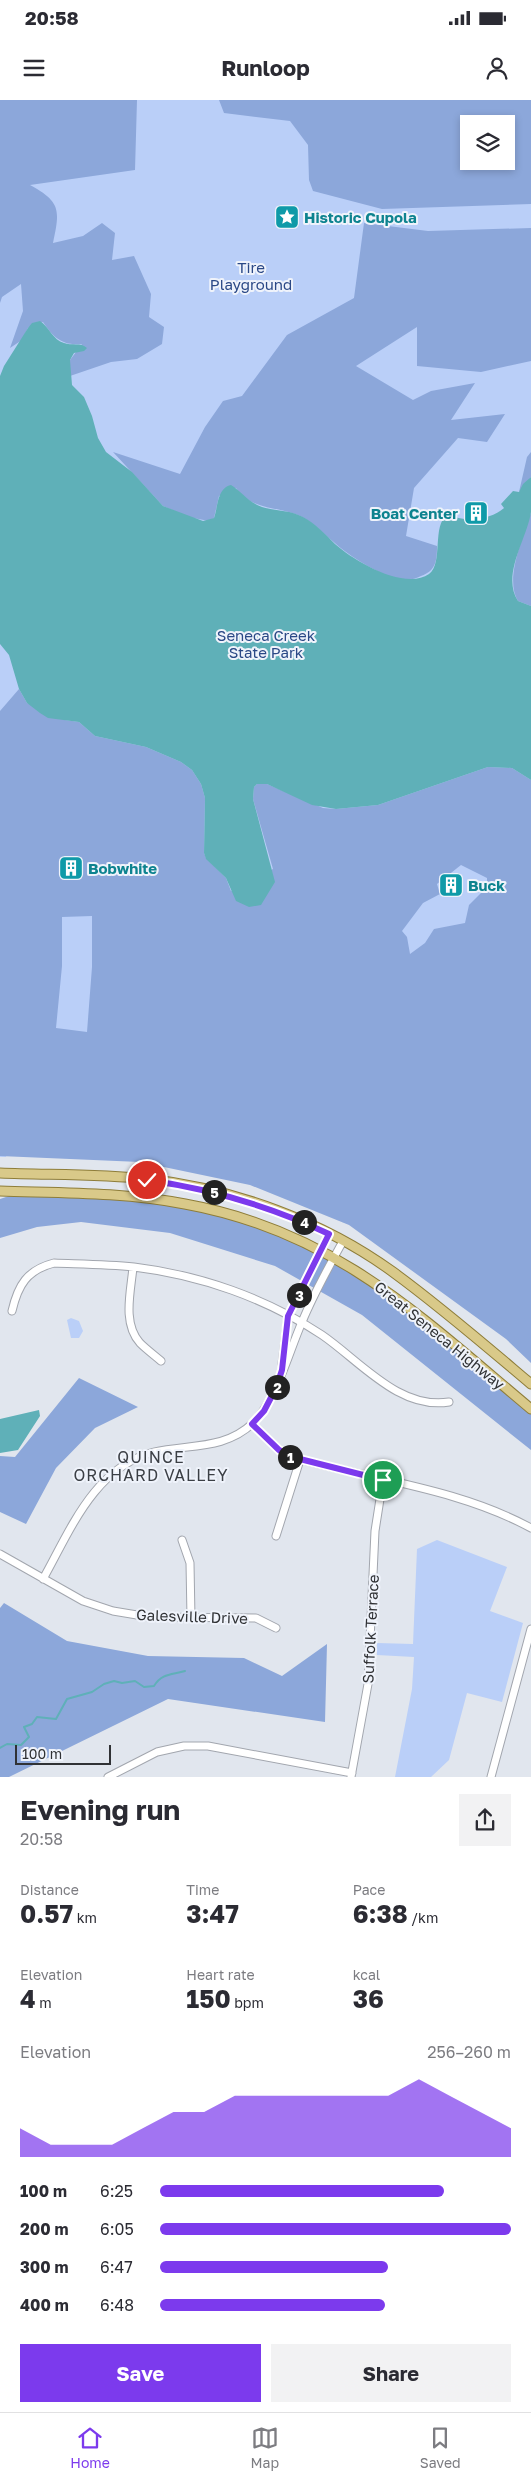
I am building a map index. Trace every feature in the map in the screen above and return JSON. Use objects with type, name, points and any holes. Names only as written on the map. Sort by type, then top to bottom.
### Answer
[{"type":"main road","name":"Great Seneca Highway","points":[[0,1173],[147,1180],[199,1188],[267,1207],[343,1241],[392,1271],[531,1384]]},
{"type":"main road","name":"Great Seneca Highway","points":[[0,1191],[130,1196],[186,1204],[252,1221],[321,1250],[400,1300],[531,1409]]},
{"type":"street","points":[[282,1370],[288,1316],[329,1234]]},
{"type":"street","points":[[43,1579],[89,1498],[116,1470],[153,1452],[218,1444],[237,1436],[264,1411],[276,1388],[317,1286],[343,1241]]},
{"type":"street","points":[[12,1311],[19,1287],[25,1277],[41,1266],[54,1263],[133,1267],[174,1274],[219,1286],[288,1316],[322,1336],[402,1393],[433,1405],[449,1402]]},
{"type":"street","points":[[133,1267],[129,1311],[131,1326],[140,1342],[161,1360]]},
{"type":"street","points":[[252,1424],[279,1450],[300,1460],[462,1498],[499,1511],[531,1528]]},
{"type":"street","points":[[276,1536],[300,1460]]},
{"type":"street","name":"Suffolk Terrace","points":[[351,1775],[368,1684],[375,1531],[383,1480]]},
{"type":"street","points":[[182,1540],[190,1564],[191,1618]]},
{"type":"street","name":"Galesville Drive","points":[[0,1554],[83,1601],[113,1611],[149,1617],[256,1618],[276,1628]]},
{"type":"street","points":[[491,1777],[531,1629]]},
{"type":"street","points":[[108,1777],[157,1752],[184,1746],[208,1746],[351,1775]]},
{"type":"green space","name":"Seneca Creek State Park","points":[[0,100],[531,100],[531,1339],[337,1206],[13,1126],[6,1157],[0,1157]]},
{"type":"green space","points":[[71,1318],[79,1321],[83,1331],[79,1338],[71,1338],[67,1320]]},
{"type":"green space","points":[[437,1540],[507,1567],[490,1611],[523,1623],[502,1702],[467,1693],[449,1760],[431,1777],[395,1777],[412,1689],[414,1657],[377,1655],[377,1643],[413,1644],[417,1549]]},
{"type":"shaded area","points":[[0,100],[137,100],[135,170],[30,185],[48,197],[56,208],[57,222],[53,243],[83,236],[102,223],[115,233],[112,260],[134,256],[151,294],[149,317],[164,327],[162,344],[137,359],[111,362],[70,376],[70,360],[82,344],[64,342],[54,336],[43,322],[28,328],[22,340],[10,348],[23,311],[21,284],[2,297],[0,303]]},
{"type":"shaded area","points":[[219,100],[531,100],[531,204],[382,209],[313,191],[309,180],[308,145],[290,121],[224,113]]},
{"type":"shaded area","points":[[364,223],[428,231],[531,228],[531,361],[481,372],[417,366],[417,327],[356,366],[413,400],[431,391],[475,383],[451,420],[505,414],[487,442],[458,438],[414,488],[406,536],[437,546],[437,551],[433,568],[426,574],[409,580],[398,579],[373,569],[348,554],[304,518],[286,511],[258,505],[243,496],[236,488],[219,496],[214,518],[209,521],[188,517],[163,506],[113,452],[180,474],[205,427],[223,401],[242,396],[287,335],[354,298]]},
{"type":"shaded area","points":[[40,321],[60,341],[67,344],[82,345],[87,348],[84,351],[74,353],[70,360],[72,385],[84,397],[98,438],[106,452],[132,472],[163,506],[203,521],[214,518],[223,490],[231,485],[257,505],[293,513],[308,520],[344,551],[380,572],[407,579],[419,578],[429,574],[433,569],[436,562],[440,526],[448,514],[462,519],[477,519],[499,512],[504,508],[501,504],[513,491],[519,492],[523,484],[531,477],[531,512],[529,523],[517,557],[512,580],[518,601],[531,606],[531,780],[512,768],[488,767],[378,805],[336,809],[312,805],[267,784],[257,784],[254,787],[253,799],[275,882],[261,905],[249,907],[236,901],[226,878],[206,859],[204,853],[205,798],[201,784],[192,770],[181,762],[146,747],[95,736],[79,722],[48,718],[40,713],[27,703],[19,689],[9,655],[0,644],[0,376],[4,366],[28,328],[32,323]]},
{"type":"shaded area","points":[[531,452],[531,477],[519,492],[527,457]]},
{"type":"shaded area","points":[[531,512],[531,606],[518,601],[514,592],[513,581],[520,545]]},
{"type":"shaded area","points":[[19,689],[27,703],[65,720],[79,722],[95,736],[146,747],[181,762],[192,770],[201,784],[205,798],[204,853],[206,858],[226,878],[231,891],[273,869],[253,799],[254,787],[257,784],[267,784],[323,808],[336,809],[378,805],[488,767],[512,768],[531,780],[531,1363],[506,1339],[349,1225],[250,1185],[140,1162],[0,1156],[0,711]],"holes":[[[461,865],[487,878],[487,887],[469,905],[465,923],[434,929],[425,943],[410,954],[407,937],[402,931],[423,903],[440,894],[437,884]],[[92,916],[92,967],[87,1032],[56,1028],[62,966],[62,917]]]},
{"type":"shaded area","points":[[21,1192],[143,1198],[261,1224],[348,1264],[531,1409],[531,1450],[362,1315],[275,1266],[170,1233],[81,1222],[37,1227],[0,1238],[0,1199]]},
{"type":"shaded area","points":[[79,1378],[138,1407],[95,1428],[56,1468],[26,1524],[0,1512],[0,1456],[15,1457]]},
{"type":"shaded area","points":[[39,1410],[40,1416],[18,1450],[0,1453],[0,1419]]},
{"type":"shaded area","points":[[4,1603],[67,1641],[148,1656],[244,1658],[282,1676],[327,1644],[325,1722],[168,1699],[9,1777],[0,1777],[0,1608]]},
{"type":"waterway","points":[[0,1748],[7,1744],[21,1745],[29,1737],[24,1727],[32,1724],[37,1717],[56,1719],[67,1699],[92,1692],[104,1684],[114,1681],[122,1683],[135,1681],[144,1687],[154,1686],[160,1679],[168,1675],[185,1671]]},
{"type":"place","name":"Historic Cupola","points":[[287,217]]},
{"type":"place","name":"Boat Center","points":[[476,513]]},
{"type":"place","name":"Bobwhite","points":[[71,868]]},
{"type":"place","name":"Buck","points":[[451,885]]},
{"type":"district","name":"QUINCE ORCHARD VALLEY","points":[[151,1466]]},
{"type":"route","points":[[147,1180],[174,1183],[232,1196],[267,1207],[329,1234],[288,1316],[282,1370],[276,1388],[264,1411],[252,1424],[279,1450],[292,1457],[383,1480]]},
{"type":"park label","name":"Tire Playground","points":[[251,276]]}]
